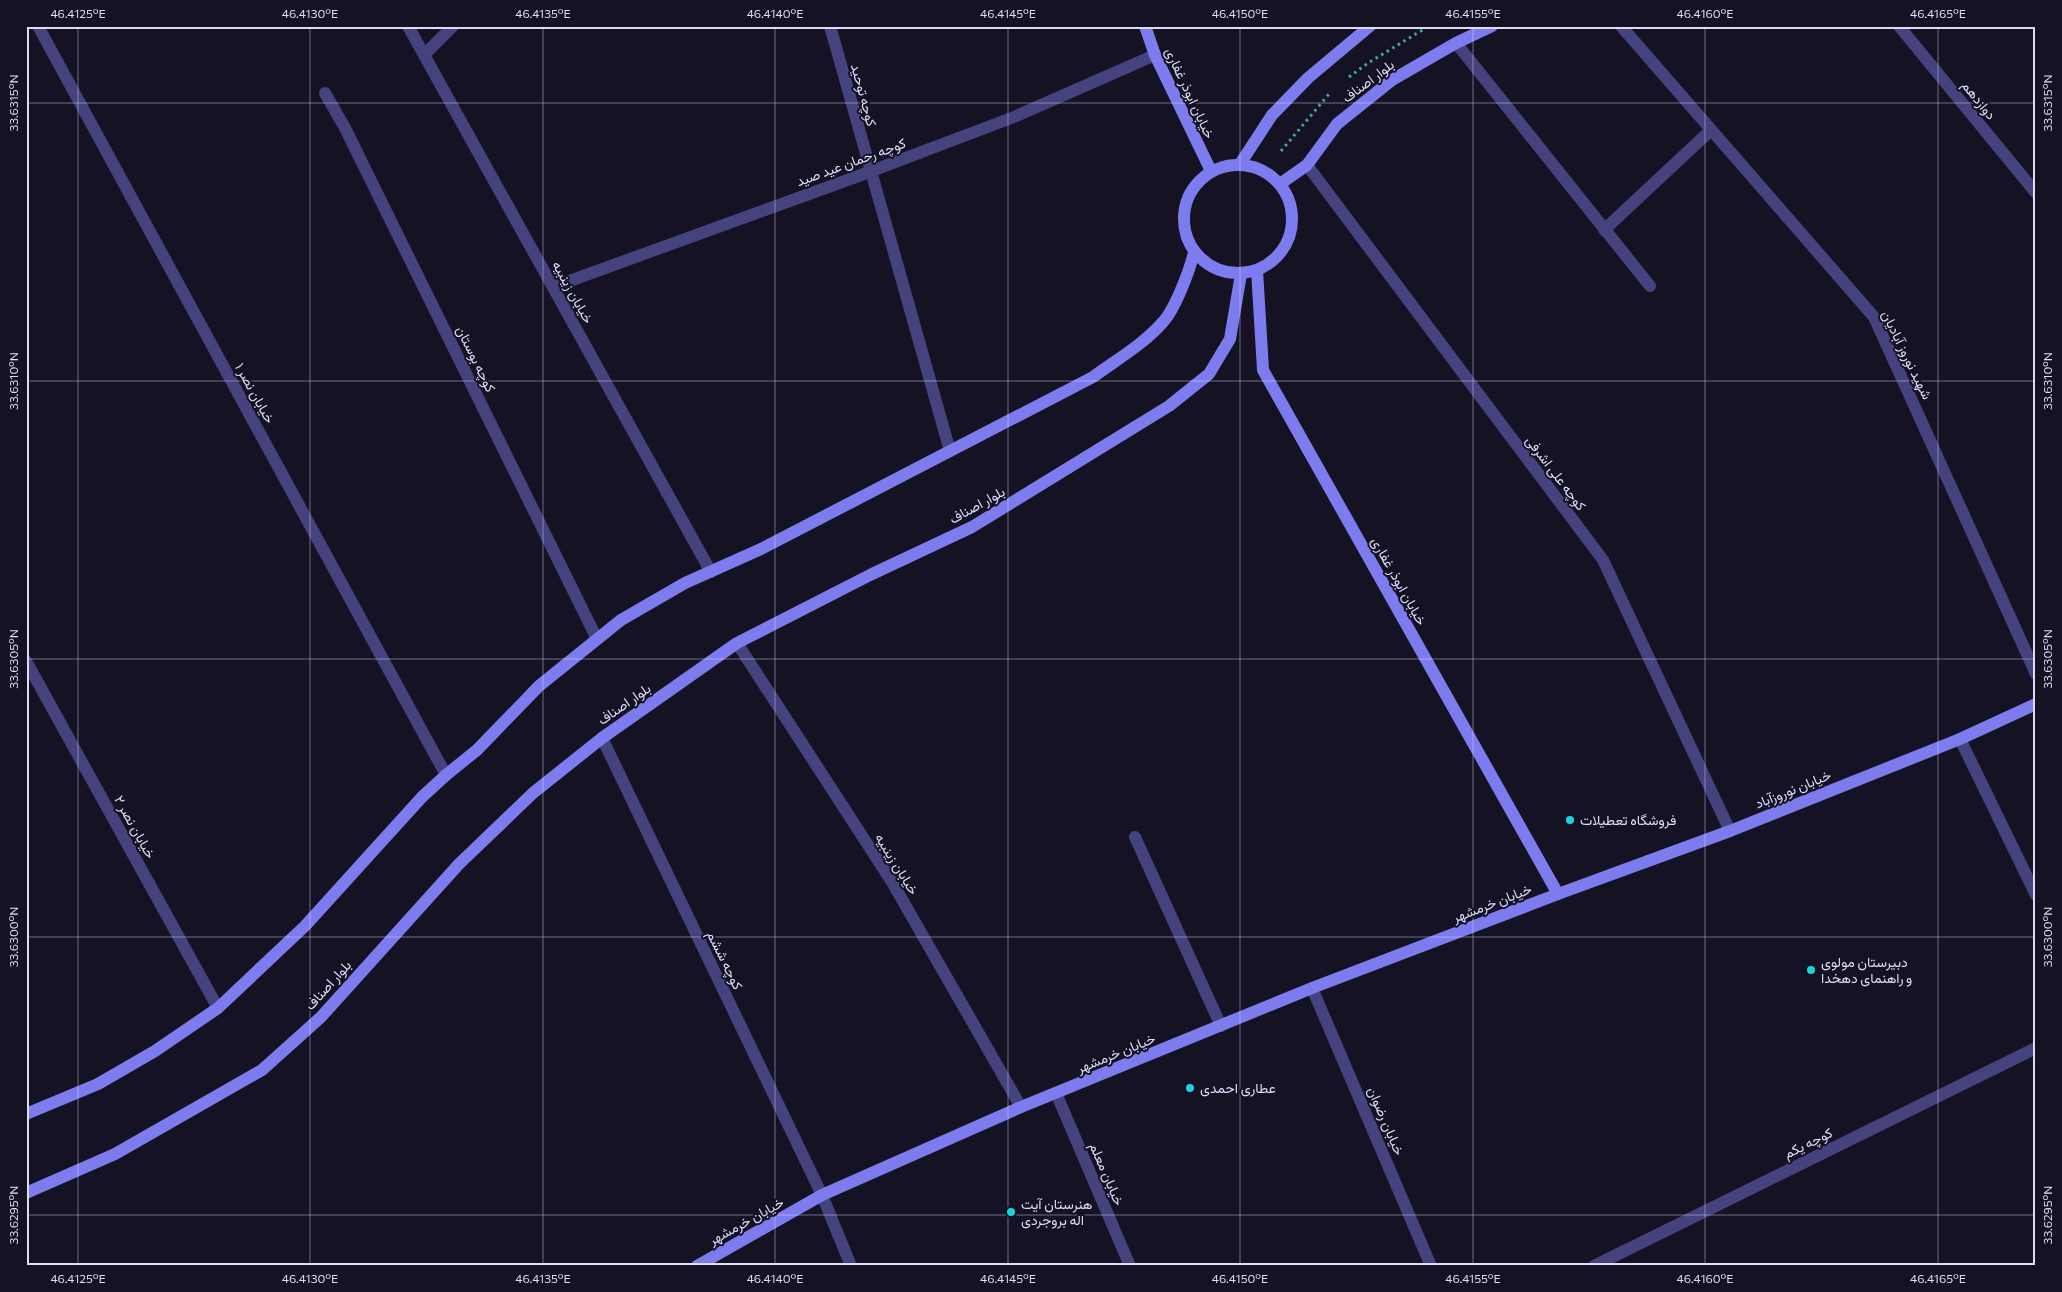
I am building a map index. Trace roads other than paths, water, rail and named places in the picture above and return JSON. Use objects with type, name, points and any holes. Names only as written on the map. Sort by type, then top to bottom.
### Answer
[{"type":"main road","name":"خیابان ابوذر غفاری","points":[[1145,26],[1155,55],[1211,171]]},
{"type":"main road","points":[[1240,164],[1272,115],[1308,78],[1370,26]]},
{"type":"main road","name":"بلوار اصناف","points":[[1280,184],[1307,165],[1337,124],[1392,80],[1456,43],[1492,26]]},
{"type":"main road","points":[[1240,164],[1255,167],[1269,174],[1280,184],[1289,199],[1292,215],[1291,233],[1284,249],[1272,262],[1257,270],[1241,274],[1223,272],[1207,264],[1194,252],[1185,235],[1183,217],[1186,199],[1196,183],[1211,171],[1225,165],[1240,164]]},
{"type":"main road","points":[[26,1114],[98,1084],[154,1052],[218,1008],[305,926],[422,797],[477,750],[539,686],[621,620],[685,583],[761,549],[1093,377],[1132,349],[1164,322],[1183,287],[1192,264],[1194,252]]},
{"type":"main road","name":"خیابان ابوذر غفاری","points":[[1257,270],[1263,370],[1558,894]]},
{"type":"main road","name":"بلوار اصناف","points":[[26,1193],[116,1154],[262,1070],[321,1017],[459,864],[533,793],[602,738],[737,643],[870,574],[972,527],[1169,406],[1209,374],[1230,339],[1241,274]]},
{"type":"main road","name":"خیابان نوروزآباد","points":[[1558,894],[1730,831],[1960,738],[2036,704]]},
{"type":"main road","name":"خیابان خرمشهر","points":[[697,1266],[822,1196],[1021,1107],[1312,988],[1558,894]]},
{"type":"street","name":"خیابان نصر ۱","points":[[38,26],[446,775]]},
{"type":"street","name":"خیابان زینبیه","points":[[408,26],[711,572]]},
{"type":"street","points":[[424,55],[454,26]]},
{"type":"street","name":"کوچه توحید","points":[[830,26],[950,451]]},
{"type":"street","name":"شهید نوروز آبادیان","points":[[1621,26],[1874,317],[2036,674]]},
{"type":"street","name":"دوازدهم","points":[[1899,26],[2036,193]]},
{"type":"street","points":[[1456,43],[1650,286]]},
{"type":"street","name":"کوچه رحمان عید صید","points":[[553,286],[1014,117],[1155,55]]},
{"type":"street","name":"کوچه بوستان","points":[[325,93],[345,128],[597,639]]},
{"type":"street","points":[[1604,230],[1711,130]]},
{"type":"street","name":"کوچه علی اشرفی","points":[[1307,165],[1603,560],[1730,831]]},
{"type":"street","name":"خیابان زینبیه","points":[[737,643],[892,882],[1021,1107]]},
{"type":"street","name":"خیابان نصر ۲","points":[[26,661],[218,1008]]},
{"type":"street","name":"کوچه ششم","points":[[602,738],[822,1196],[851,1266]]},
{"type":"street","points":[[1960,738],[2036,895]]},
{"type":"street","points":[[1135,838],[1221,1026]]},
{"type":"street","name":"خیابان رضوان","points":[[1312,988],[1432,1266]]},
{"type":"street","name":"کوچه یکم","points":[[1594,1266],[2036,1048]]},
{"type":"street","name":"خیابان معلم","points":[[1056,1093],[1130,1266]]},
{"type":"place","name":"فروشگاه تعطیلات","points":[[1570,820]]},
{"type":"place","name":"دبیرستان مولوی و راهنمای دهخدا","points":[[1811,970]]},
{"type":"place","name":"عطاری احمدی","points":[[1190,1088]]},
{"type":"place","name":"هنرستان آیت اله بروجردی","points":[[1011,1212]]}]
